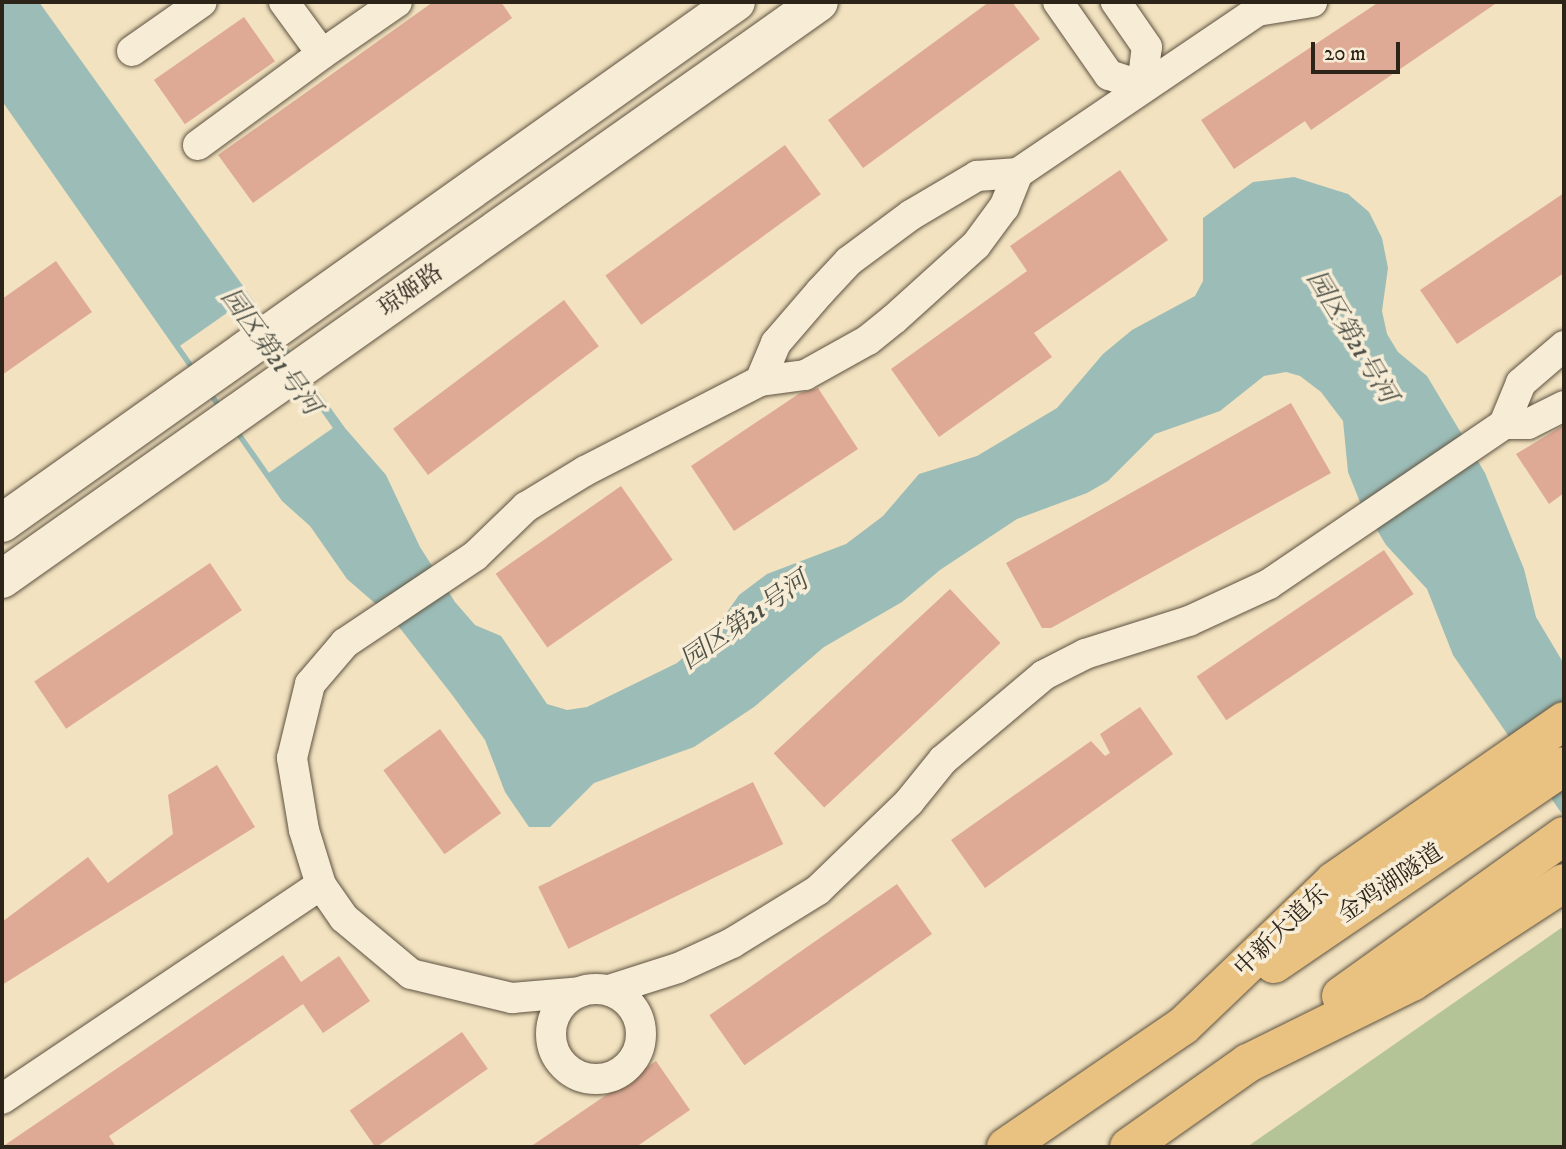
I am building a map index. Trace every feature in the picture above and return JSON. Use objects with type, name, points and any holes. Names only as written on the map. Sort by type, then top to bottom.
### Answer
[{"type":"main road","name":"琼姬路","points":[[2,523],[736,2]]},
{"type":"main road","name":"琼姬路","points":[[2,579],[820,2]]},
{"type":"main road","name":"中新大道东","points":[[1006,1147],[1183,1026],[1334,881],[1497,765],[1564,721]]},
{"type":"main road","name":"金鸡湖隧道","points":[[1183,1026],[1564,766]]},
{"type":"main road","points":[[1129,1147],[1564,836]]},
{"type":"main road","points":[[1248,1063],[1412,982],[1564,883]]},
{"type":"street","points":[[132,51],[202,2]]},
{"type":"street","points":[[284,2],[322,54]]},
{"type":"street","points":[[198,145],[397,2]]},
{"type":"street","points":[[1058,2],[1110,75],[1142,86]]},
{"type":"street","points":[[1116,2],[1147,47],[1142,86]]},
{"type":"street","points":[[760,381],[776,343],[849,261],[944,193],[977,176],[1018,173],[1258,6],[1312,2]]},
{"type":"street","points":[[1018,173],[1004,207],[976,245],[868,340],[805,375],[760,381],[585,471],[526,507],[475,555],[356,634],[310,684],[295,730],[295,785],[321,886],[344,918],[411,974],[512,998],[595,991],[678,968],[732,943],[818,890],[844,869],[943,761],[1044,674],[1085,654],[1189,621],[1269,584],[1493,431],[1528,424],[1564,406]]},
{"type":"street","points":[[1493,431],[1521,383],[1564,346]]},
{"type":"street","points":[[2,1099],[321,886]]},
{"type":"green space","points":[[1564,926],[1564,1147],[1247,1147]]},
{"type":"water","name":"园区第21号河","points":[[2,2],[39,2],[345,428],[386,475],[420,547],[455,602],[475,625],[501,636],[547,704],[567,710],[587,707],[677,663],[716,628],[739,595],[767,574],[846,544],[883,516],[919,474],[977,456],[1057,408],[1103,354],[1132,330],[1195,296],[1203,281],[1203,218],[1253,182],[1294,177],[1348,194],[1369,212],[1382,238],[1388,268],[1382,311],[1387,334],[1398,352],[1427,376],[1485,473],[1524,569],[1536,617],[1564,664],[1564,817],[1453,655],[1427,589],[1386,545],[1360,502],[1348,472],[1343,421],[1321,392],[1300,376],[1286,372],[1264,376],[1220,411],[1155,434],[1108,481],[1087,493],[1017,519],[940,570],[902,602],[824,647],[754,707],[694,747],[594,783],[550,827],[529,827],[505,792],[485,740],[392,618],[347,579],[310,526],[282,501],[2,101]]},
{"type":"pier","points":[[244,301],[333,428],[269,473],[180,346]]},
{"type":"building","points":[[433,2],[501,2],[512,18],[253,203],[218,155]]},
{"type":"building","points":[[989,2],[1012,2],[1040,39],[863,168],[828,120]]},
{"type":"building","points":[[1379,2],[1498,2],[1311,130],[1305,121],[1234,169],[1201,120]]},
{"type":"building","points":[[244,17],[275,61],[185,124],[154,80]]},
{"type":"building","points":[[785,145],[821,194],[641,325],[605,275]]},
{"type":"building","points":[[1120,170],[1168,240],[1034,333],[1052,357],[939,437],[891,369],[1027,271],[1010,246]]},
{"type":"building","points":[[1564,193],[1564,273],[1457,344],[1420,290]]},
{"type":"building","points":[[56,261],[92,312],[2,375],[2,299]]},
{"type":"building","points":[[564,300],[599,346],[428,475],[393,429]]},
{"type":"building","points":[[818,388],[858,449],[734,531],[691,466],[800,393]]},
{"type":"building","points":[[1291,403],[1331,473],[1051,628],[1042,628],[1006,563]]},
{"type":"building","points":[[1564,425],[1564,493],[1549,504],[1516,454]]},
{"type":"building","points":[[621,486],[673,560],[547,647],[496,574]]},
{"type":"building","points":[[1384,550],[1414,594],[1226,720],[1197,676]]},
{"type":"building","points":[[210,563],[242,610],[66,729],[34,682]]},
{"type":"building","points":[[950,589],[1000,643],[824,807],[774,753]]},
{"type":"building","points":[[1140,707],[1173,754],[985,888],[951,840],[1091,741],[1105,756],[1110,753],[1100,734]]},
{"type":"building","points":[[440,729],[501,813],[444,854],[383,770]]},
{"type":"building","points":[[217,765],[255,827],[2,985],[2,922],[88,857],[108,883],[173,834],[168,795]]},
{"type":"building","points":[[753,782],[783,844],[568,949],[538,887]]},
{"type":"building","points":[[897,884],[932,934],[744,1065],[709,1015]]},
{"type":"building","points":[[283,955],[301,982],[339,956],[370,1001],[323,1033],[303,1004],[109,1136],[116,1147],[2,1147]]},
{"type":"building","points":[[462,1032],[488,1069],[376,1147],[350,1111]]},
{"type":"building","points":[[656,1061],[690,1110],[636,1147],[530,1147]]}]
